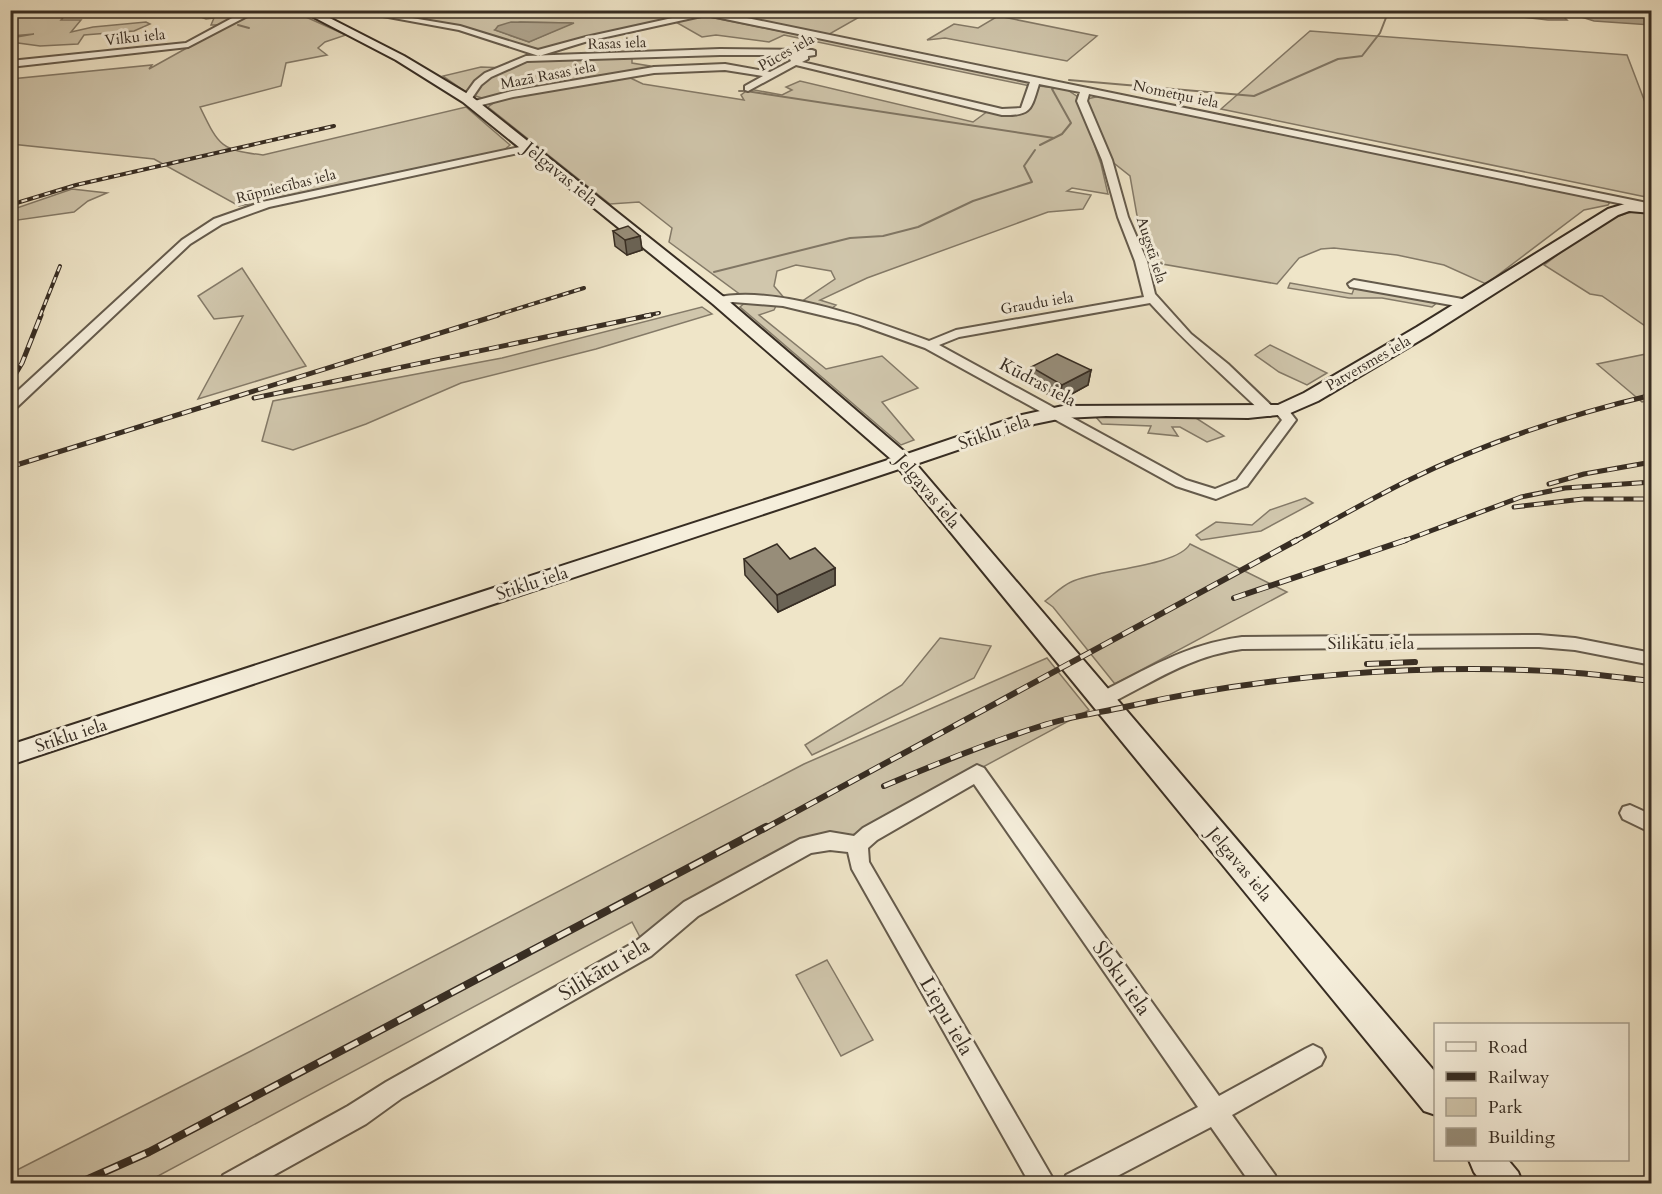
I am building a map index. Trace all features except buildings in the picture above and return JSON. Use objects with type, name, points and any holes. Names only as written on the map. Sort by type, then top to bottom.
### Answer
[{"type":"street","name":"Vilku iela","points":[[10,64],[188,45],[255,10]]},
{"type":"street","name":"Jelgavas iela","points":[[305,10],[400,58],[470,102],[719,301],[893,449],[1434,1097]]},
{"type":"street","name":"Nometņu iela","points":[[694,10],[1652,208]]},
{"type":"street","points":[[526,59],[586,39],[704,13]]},
{"type":"street","points":[[376,14],[460,28],[539,53]]},
{"type":"street","name":"Pūces iela","points":[[748,88],[837,40]]},
{"type":"street","name":"Rasas iela","points":[[470,102],[478,83],[488,75],[526,59],[720,52],[812,53]]},
{"type":"street","points":[[782,53],[794,57],[796,63],[989,110],[1013,113],[1028,108],[1032,100],[1031,94],[1035,81]]},
{"type":"street","name":"Mazā Rasas iela","points":[[470,102],[654,70],[725,67],[771,75]]},
{"type":"street","name":"Augstā iela","points":[[1085,91],[1082,101],[1107,160],[1123,217],[1141,261],[1145,287],[1152,299],[1187,337],[1275,411]]},
{"type":"street","name":"Rūpniecības iela","points":[[10,406],[186,242],[216,222],[244,210],[278,201],[529,148]]},
{"type":"street","name":"Patversmes iela","points":[[1054,413],[1082,410],[1275,411],[1311,397],[1468,303],[1612,212],[1628,207],[1652,208]]},
{"type":"street","points":[[1354,284],[1468,303]]},
{"type":"street","name":"Kūdras iela","points":[[719,301],[734,298],[783,302],[862,321],[929,345],[1181,483],[1216,494],[1242,483],[1289,420],[1275,411]]},
{"type":"street","name":"Graudu iela","points":[[929,345],[956,334],[1152,299]]},
{"type":"street","name":"Stiklu iela","points":[[10,755],[959,444],[1029,419],[1054,413]]},
{"type":"street","name":"Silikātu iela","points":[[1103,699],[1190,653],[1220,644],[1539,641],[1575,644],[1652,659]]},
{"type":"street","name":"Sloku iela","points":[[858,845],[870,834],[976,773],[1266,1184]]},
{"type":"street","points":[[1630,813],[1652,825]]},
{"type":"street","name":"Silikātu iela","points":[[232,1184],[357,1115],[394,1090],[643,949],[691,909],[807,845],[830,841],[858,845]]},
{"type":"street","name":"Liepu iela","points":[[858,845],[859,862],[1044,1184]]},
{"type":"street","points":[[1075,1184],[1216,1111],[1313,1057]]},
{"type":"street","points":[[1487,1161],[1506,1184]]},
{"type":"green space","points":[[11,10],[69,11],[61,20],[81,20],[71,32],[93,27],[146,22],[150,24],[134,31],[84,35],[78,44],[40,46],[11,42],[11,38],[34,34],[11,36]]},
{"type":"green space","points":[[268,10],[297,13],[346,35],[325,42],[318,48],[327,55],[286,63],[281,86],[200,107],[217,138],[229,148],[263,155],[466,107],[510,145],[504,150],[239,206],[154,159],[11,144],[11,79],[152,65],[149,69],[248,14]]},
{"type":"green space","points":[[442,10],[683,10],[685,15],[535,51],[425,19]],"holes":[[[520,22],[572,23],[529,42],[495,30]]]},
{"type":"green space","points":[[729,10],[870,11],[826,36],[720,14]]},
{"type":"green space","points":[[186,11],[250,11],[218,25],[211,25],[214,18],[206,19]]},
{"type":"green space","points":[[700,15],[1022,80],[1030,86],[784,35],[769,42],[716,35],[702,37],[674,21]]},
{"type":"green space","points":[[998,16],[1097,36],[1067,61],[945,38],[927,40],[954,24],[978,28]]},
{"type":"green space","points":[[1310,31],[1627,55],[1651,118],[1651,198],[1221,109]]},
{"type":"green space","points":[[632,57],[632,63],[650,66],[651,69],[622,74],[643,84],[744,100],[741,95],[749,89],[782,95],[792,90],[786,87],[800,81],[973,122],[988,111],[1029,108],[1039,86],[1066,89],[1078,97],[1101,164],[1108,194],[1072,188],[1067,191],[1091,195],[1083,209],[1048,212],[867,278],[820,300],[836,305],[831,309],[801,302],[835,279],[831,271],[796,265],[777,271],[774,286],[786,300],[741,295],[669,242],[672,228],[639,202],[610,204],[488,107],[495,102],[469,94],[443,76],[481,67],[508,68],[530,61]]},
{"type":"green space","points":[[1100,96],[1610,202],[1608,205],[1584,210],[1486,284],[1444,265],[1397,255],[1334,248],[1321,249],[1299,258],[1277,284],[1145,261],[1130,176],[1110,160],[1085,102],[1087,99]]},
{"type":"green space","points":[[72,189],[107,193],[88,201],[74,212],[11,221],[11,210]]},
{"type":"green space","points":[[1635,211],[1651,211],[1651,330],[1602,296],[1590,294],[1544,265],[1598,226]]},
{"type":"green space","points":[[242,268],[306,366],[198,399],[243,316],[214,319],[198,296]]},
{"type":"green space","points":[[1290,283],[1352,294],[1355,286],[1439,301],[1432,307],[1382,298],[1349,298],[1288,288]]},
{"type":"green space","points":[[747,301],[777,304],[774,310],[759,315],[826,369],[882,356],[918,388],[882,402],[914,440],[901,445],[740,307]]},
{"type":"green space","points":[[702,307],[712,314],[596,349],[461,383],[366,424],[293,450],[262,441],[273,401],[502,358]]},
{"type":"green space","points":[[1270,345],[1327,373],[1307,385],[1279,372],[1255,355]]},
{"type":"green space","points":[[1651,353],[1651,400],[1642,402],[1597,364]]},
{"type":"green space","points":[[1095,416],[1196,418],[1224,436],[1207,442],[1180,427],[1172,427],[1178,436],[1148,433],[1151,426],[1102,424]]},
{"type":"green space","points":[[1305,498],[1313,503],[1261,531],[1201,540],[1196,535],[1216,522],[1252,525],[1270,510]]},
{"type":"green space","points":[[1190,544],[1287,592],[1115,684],[1053,607],[1045,601],[1071,582],[1170,558],[1182,552]]},
{"type":"green space","points":[[940,638],[991,646],[974,678],[812,755],[805,745],[902,685]]},
{"type":"green space","points":[[1047,658],[1089,710],[862,832],[842,838],[807,841],[641,939],[632,922],[145,1183],[11,1184],[11,1173],[804,764]]},
{"type":"green space","points":[[827,960],[873,1040],[841,1056],[796,975]]},
{"type":"shaded area","points":[[1471,11],[1651,11],[1651,25],[1594,21],[1575,15],[1563,16],[1567,20],[1548,20]]},
{"type":"shaded area","points":[[511,22],[574,23],[529,42],[495,30],[498,26]]},
{"type":"waterway","points":[[195,10],[228,17]]},
{"type":"waterway","points":[[1069,80],[1254,96],[1338,59],[1362,56],[1380,33],[1389,10]]},
{"type":"waterway","points":[[238,25],[249,28]]},
{"type":"waterway","points":[[1054,88],[1052,89],[1071,123],[1062,134],[1054,138]]},
{"type":"waterway","points":[[746,91],[1054,138]]},
{"type":"waterway","points":[[1040,145],[1054,138]]},
{"type":"waterway","points":[[714,272],[850,238],[883,236],[918,227],[973,201],[1032,182],[1024,166],[1035,150]]},
{"type":"railway","points":[[10,205],[76,185],[334,126]]},
{"type":"railway","points":[[40,316],[60,266]]},
{"type":"railway","points":[[494,316],[584,288]]},
{"type":"railway","points":[[644,316],[659,313]]},
{"type":"railway","points":[[10,383],[22,363],[41,315]]},
{"type":"railway","points":[[10,467],[498,315]]},
{"type":"railway","points":[[254,398],[651,315]]},
{"type":"railway","points":[[1294,542],[1393,488],[1466,454],[1558,421],[1652,395]]},
{"type":"railway","points":[[1549,484],[1584,474],[1652,462]]},
{"type":"railway","points":[[1401,542],[1521,497],[1565,488],[1652,482]]},
{"type":"railway","points":[[1514,507],[1583,499],[1652,499]]},
{"type":"railway","points":[[764,829],[1297,540]]},
{"type":"railway","points":[[1234,598],[1406,540]]},
{"type":"railway","points":[[1367,664],[1415,662]]},
{"type":"railway","points":[[884,786],[981,747],[1051,723],[1178,696],[1288,679],[1456,669],[1566,672],[1652,681]]},
{"type":"railway","points":[[77,1184],[149,1152],[766,827]]}]
